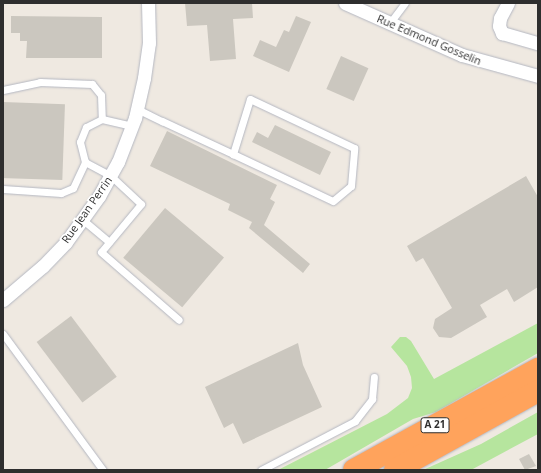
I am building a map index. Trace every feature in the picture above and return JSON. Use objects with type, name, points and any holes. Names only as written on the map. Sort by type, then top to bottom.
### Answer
[{"type":"highway","name":"A 21","points":[[354,470],[538,369]]},
{"type":"highway","name":"A 21","points":[[395,470],[538,391]]},
{"type":"street","name":"Rue Jean Perrin","points":[[3,300],[44,266],[83,220],[111,176],[138,109],[148,53],[148,3]]},
{"type":"street","name":"Rue Edmond Gosselin","points":[[345,3],[389,24],[472,59],[538,76]]},
{"type":"street","points":[[508,3],[500,18],[499,26],[504,34],[538,43]]},
{"type":"lane","points":[[389,24],[405,3]]},
{"type":"lane","points":[[3,90],[40,82],[92,84],[100,95],[102,118]]},
{"type":"lane","points":[[138,109],[233,154],[333,201],[351,186],[354,148],[250,99],[233,154]]},
{"type":"lane","points":[[3,189],[61,193],[73,188],[85,162],[80,142],[86,128],[102,118],[132,126]]},
{"type":"lane","points":[[85,162],[111,176],[141,204],[101,252],[179,320]]},
{"type":"lane","points":[[83,220],[108,242]]},
{"type":"lane","points":[[3,334],[103,470]]},
{"type":"lane","points":[[261,470],[354,421],[372,398],[374,377]]},
{"type":"green space","points":[[538,323],[538,353],[436,412],[413,419],[325,470],[278,470],[387,414],[408,398],[412,388],[411,377],[407,366],[391,347],[400,337],[406,337],[411,341],[434,379]]},
{"type":"green space","points":[[538,412],[538,434],[471,470],[423,470],[481,444]]},
{"type":"building","points":[[185,3],[252,3],[253,18],[233,19],[236,59],[210,61],[207,25],[187,26]]},
{"type":"building","points":[[11,16],[102,17],[102,58],[26,58],[27,41],[20,41],[20,33],[11,33]]},
{"type":"building","points":[[296,16],[311,22],[289,72],[253,56],[260,40],[276,47],[284,30],[289,32]]},
{"type":"building","points":[[341,56],[368,68],[354,101],[326,89]]},
{"type":"building","points":[[3,102],[65,104],[62,180],[3,178]]},
{"type":"building","points":[[275,125],[331,152],[320,175],[252,142],[257,132],[268,138]]},
{"type":"building","points":[[167,131],[277,185],[270,199],[275,202],[264,225],[310,264],[303,273],[249,228],[252,222],[228,210],[230,204],[150,166]]},
{"type":"building","points":[[526,176],[538,197],[538,287],[514,302],[507,289],[480,305],[487,317],[451,338],[439,337],[433,328],[435,319],[452,308],[423,258],[416,262],[407,246]]},
{"type":"building","points":[[165,208],[224,257],[182,307],[123,258]]},
{"type":"building","points":[[71,316],[117,377],[82,403],[37,342]]},
{"type":"building","points":[[298,343],[303,365],[322,407],[243,444],[233,423],[224,428],[205,387]]},
{"type":"building","points":[[529,454],[536,466],[525,470],[519,459]]}]
